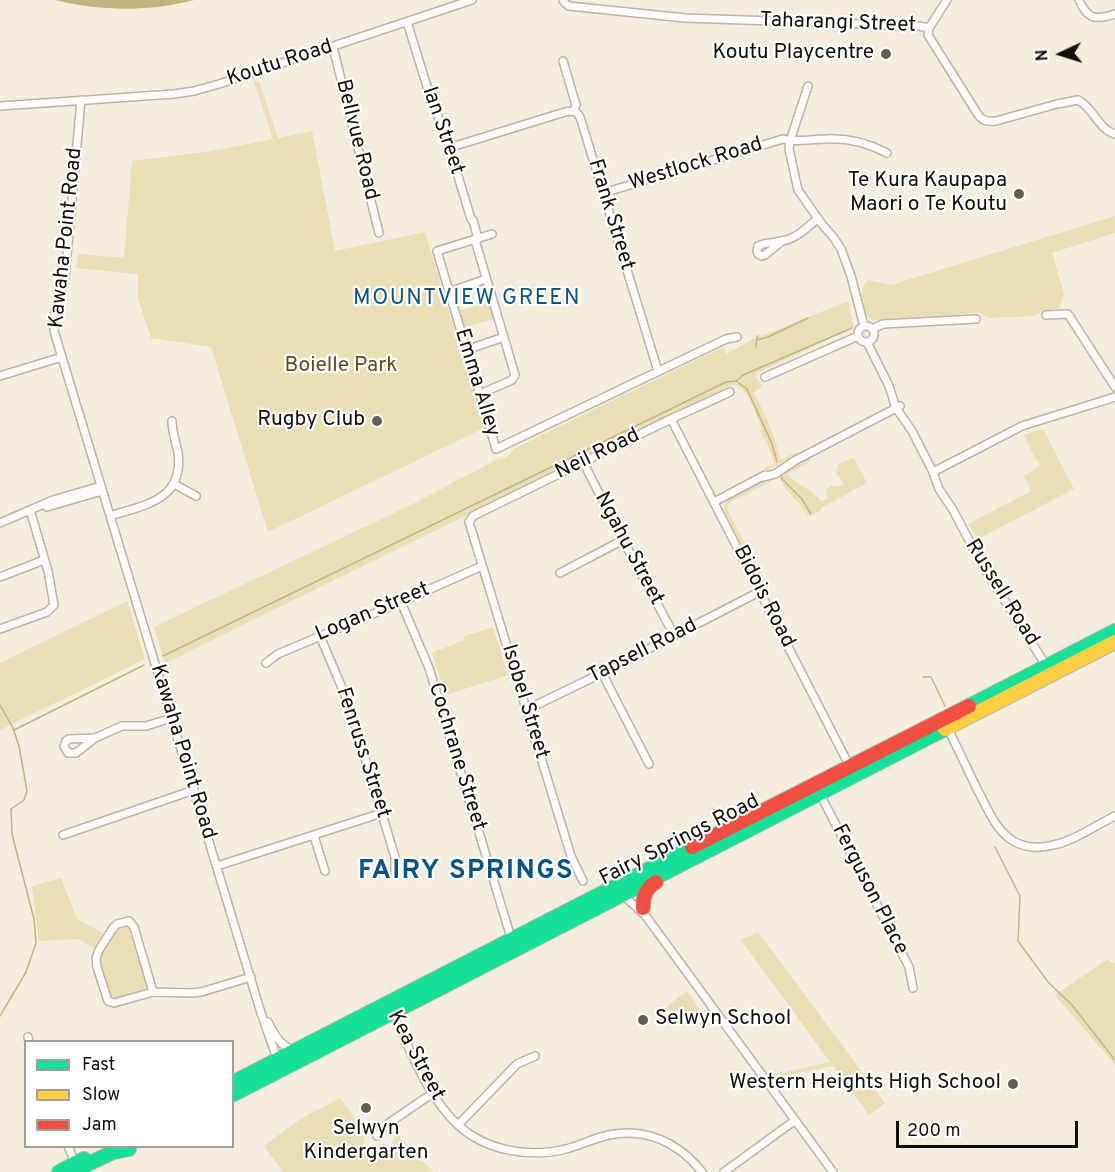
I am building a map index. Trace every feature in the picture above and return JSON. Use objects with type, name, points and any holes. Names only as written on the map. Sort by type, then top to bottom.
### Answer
[{"type":"highway","name":"Fairy Springs Road","points":[[234,1082],[279,1064],[389,1009],[678,854],[817,789],[945,724],[1048,670],[1115,631]]},
{"type":"highway","name":"Fairy Springs Road","points":[[1048,670],[1115,642]]},
{"type":"highway","name":"Fairy Springs Road","points":[[514,944],[626,895],[743,833],[817,789]]},
{"type":"highway","points":[[707,840],[711,844],[734,833],[743,833]]},
{"type":"highway","points":[[584,903],[596,901],[616,891],[626,895],[635,881],[668,864],[678,854]]},
{"type":"highway","points":[[644,911],[643,896],[651,885],[683,869],[696,857]]},
{"type":"highway","name":"Fairy Springs Road","points":[[234,1094],[279,1064],[294,1051],[389,1009]]},
{"type":"highway","points":[[80,1167],[105,1148]]},
{"type":"highway","points":[[59,1172],[82,1167],[113,1152],[131,1148]]},
{"type":"street","name":"Koutu Road","points":[[81,100],[194,92],[472,0]]},
{"type":"street","name":"Taharangi Street","points":[[563,0],[569,6],[685,18],[929,28],[927,33],[984,121],[996,121],[1078,100],[1108,131],[1115,134]]},
{"type":"street","points":[[929,28],[947,0]]},
{"type":"street","points":[[1079,0],[1089,16],[1102,18],[1115,14]]},
{"type":"street","name":"Ian Street","points":[[407,22],[430,96],[448,143],[451,145],[451,153],[472,220],[486,279],[515,375],[515,378],[480,394]]},
{"type":"street","name":"Bellvue Road","points":[[333,46],[379,233]]},
{"type":"street","name":"Frank Street","points":[[562,61],[576,105],[574,111],[580,117],[658,371]]},
{"type":"street","points":[[807,86],[789,149],[798,190],[841,249],[864,326]]},
{"type":"street","points":[[0,106],[81,100]]},
{"type":"street","name":"Kawaha Point Road","points":[[81,100],[65,278],[55,311],[54,331],[261,1013],[279,1064]]},
{"type":"street","points":[[451,145],[455,146],[574,111]]},
{"type":"street","name":"Westlock Road","points":[[603,193],[783,139],[790,141],[842,140],[874,146],[886,153]]},
{"type":"street","points":[[782,241],[801,234],[818,218]]},
{"type":"street","points":[[476,239],[492,234]]},
{"type":"street","name":"Emma Alley","points":[[476,239],[437,251],[496,449],[658,371]]},
{"type":"street","points":[[449,292],[486,279]]},
{"type":"street","points":[[1046,315],[1068,314],[1115,387]]},
{"type":"street","points":[[872,329],[882,324],[976,319]]},
{"type":"street","points":[[868,326],[872,329],[874,337],[867,342],[858,336],[859,329],[868,326]]},
{"type":"street","points":[[765,377],[858,336]]},
{"type":"street","points":[[466,350],[504,337]]},
{"type":"street","points":[[658,371],[726,339],[737,337]]},
{"type":"street","name":"Russell Road","points":[[867,342],[898,407],[947,494],[981,563],[1048,670]]},
{"type":"street","points":[[0,376],[62,357]]},
{"type":"street","name":"Neil Road","points":[[469,522],[473,516],[730,392]]},
{"type":"street","points":[[933,472],[1022,426],[1115,397]]},
{"type":"street","points":[[714,502],[763,477],[775,474],[796,460],[898,407]]},
{"type":"street","name":"Bidois Road","points":[[671,419],[852,771]]},
{"type":"street","points":[[110,516],[160,499],[174,484],[178,454],[172,421]]},
{"type":"street","name":"Ngahu Street","points":[[583,462],[674,635]]},
{"type":"street","points":[[174,484],[195,496]]},
{"type":"street","points":[[0,524],[53,500],[102,488]]},
{"type":"street","points":[[0,629],[47,612],[54,604],[30,510]]},
{"type":"street","name":"Isobel Street","points":[[469,522],[571,856],[584,881]]},
{"type":"street","points":[[560,573],[623,540]]},
{"type":"street","points":[[0,577],[44,560]]},
{"type":"street","name":"Logan Street","points":[[266,663],[278,654],[482,566]]},
{"type":"street","name":"Tapsell Road","points":[[526,710],[602,674],[759,592]]},
{"type":"street","name":"Cochrane Street","points":[[401,602],[429,668],[514,944]]},
{"type":"street","name":"Fenruss Street","points":[[320,636],[348,702],[395,857],[395,873]]},
{"type":"street","points":[[602,674],[649,764]]},
{"type":"street","points":[[95,738],[122,726],[146,726],[172,718]]},
{"type":"street","points":[[945,724],[988,809],[1002,832],[1011,840],[1030,847],[1054,845],[1115,816]]},
{"type":"street","name":"Ferguson Place","points":[[817,789],[909,967],[913,988]]},
{"type":"street","points":[[63,835],[194,790]]},
{"type":"street","points":[[217,866],[382,813]]},
{"type":"street","points":[[314,836],[325,872]]},
{"type":"street","points":[[626,895],[633,894],[833,1172]]},
{"type":"street","points":[[153,992],[134,927],[129,921],[117,924],[96,958],[108,1001],[114,1003],[153,992],[201,992],[251,977]]},
{"type":"street","name":"Kea Street","points":[[389,1009],[440,1105],[458,1125],[476,1138],[503,1148],[529,1153],[567,1148],[609,1135],[624,1133],[647,1135],[675,1146],[702,1172]]},
{"type":"street","name":"Kawaha Point Road","points":[[261,1013],[278,1040],[294,1051]]},
{"type":"street","points":[[458,1125],[517,1064],[535,1056]]},
{"type":"street","points":[[377,1136],[386,1125],[433,1094]]},
{"type":"street","points":[[724,1172],[794,1120]]},
{"type":"street","points":[[69,1148],[80,1167]]},
{"type":"green space","name":"Boielle Park","points":[[259,81],[278,138],[312,131],[335,251],[425,232],[484,428],[268,532],[211,347],[151,338],[138,298],[138,274],[76,268],[78,254],[124,258],[132,161],[207,152],[273,139],[254,82]]},
{"type":"green space","points":[[1115,216],[1115,233],[1052,253],[1064,294],[1059,308],[1043,311],[1034,316],[989,318],[980,313],[873,320],[864,313],[861,295],[868,280],[891,285]]},
{"type":"green space","points":[[848,301],[854,327],[757,373],[756,377],[762,387],[754,392],[773,434],[780,460],[797,452],[798,455],[766,471],[764,468],[774,463],[770,450],[760,431],[762,429],[748,396],[734,384],[165,663],[154,627],[413,504],[498,459],[506,458],[515,448],[723,347],[727,354],[760,335]]},
{"type":"green space","points":[[489,302],[494,319],[463,328],[458,311]]},
{"type":"green space","points":[[1043,429],[1074,489],[978,539],[968,524],[1031,491],[1024,476],[1040,466],[1023,435]]},
{"type":"green space","points":[[809,458],[811,461],[787,474],[822,501],[828,498],[826,490],[832,485],[843,484],[836,472],[838,464],[854,458],[867,483],[809,516],[785,488],[779,477],[730,502],[727,509],[767,585],[763,586],[724,510],[724,505],[727,500],[765,480],[782,474]]},
{"type":"green space","points":[[127,601],[145,659],[0,730],[0,663]]},
{"type":"green space","points":[[493,627],[508,675],[446,695],[432,653],[464,640],[463,637]]},
{"type":"green space","points":[[61,878],[77,919],[103,933],[94,948],[78,939],[39,941],[32,886]]},
{"type":"green space","points":[[125,925],[132,930],[148,985],[143,990],[117,998],[109,994],[101,966],[102,955],[116,929]]},
{"type":"green space","points":[[758,932],[885,1103],[869,1115],[833,1066],[774,1078],[773,1075],[830,1062],[741,940]]},
{"type":"green space","points":[[1108,959],[1115,963],[1115,1065],[1055,995]]},
{"type":"green space","points":[[687,991],[702,1013],[682,1027],[667,1006]]},
{"type":"green space","points":[[340,1098],[365,1132],[363,1148],[390,1155],[395,1131],[416,1156],[434,1172],[283,1172],[264,1146],[299,1120]]},
{"type":"shaded area","points":[[55,0],[194,0],[160,7],[125,9]]},
{"type":"waterway","points":[[757,340],[808,318]]},
{"type":"waterway","points":[[736,381],[743,375],[852,328]]},
{"type":"waterway","points":[[756,347],[757,336]]},
{"type":"waterway","points":[[163,656],[726,382],[736,381],[747,389],[772,444],[777,462]]},
{"type":"waterway","points":[[781,475],[782,479],[802,499],[811,514]]},
{"type":"waterway","points":[[14,730],[144,665]]},
{"type":"waterway","points":[[923,677],[931,677],[945,706]]},
{"type":"waterway","points":[[0,705],[13,728],[19,746],[27,791],[24,800],[11,809],[12,834],[34,919],[36,943],[26,972],[0,1016]]},
{"type":"waterway","points":[[995,847],[1020,896],[1018,941],[1048,982],[1072,1005],[1115,1060]]},
{"type":"traffic: fast","points":[[969,706],[1115,631]]},
{"type":"traffic: fast","points":[[234,1094],[945,729]]},
{"type":"traffic: fast","points":[[234,1082],[692,847]]},
{"type":"traffic: fast","points":[[75,1163],[78,1167],[82,1167],[113,1152],[129,1149]]},
{"type":"traffic: fast","points":[[59,1172],[84,1159]]},
{"type":"traffic: slow","points":[[945,729],[1115,642]]},
{"type":"traffic: jam","points":[[692,847],[969,706]]},
{"type":"traffic: jam","points":[[643,908],[646,893],[656,882]]},
{"type":"place","name":"Koutu Playcentre","points":[[886,54]]},
{"type":"place","name":"Te Kura Kaupapa Maori o Te Koutu","points":[[1019,194]]},
{"type":"place","name":"Rugby Club","points":[[377,421]]},
{"type":"place","name":"Selwyn School","points":[[643,1020]]},
{"type":"place","name":"Western Heights High School","points":[[1013,1084]]},
{"type":"place","name":"Selwyn Kindergarten","points":[[366,1108]]},
{"type":"district","name":"MOUNTVIEW GREEN","points":[[467,300]]},
{"type":"district","name":"FAIRY SPRINGS","points":[[466,873]]}]
